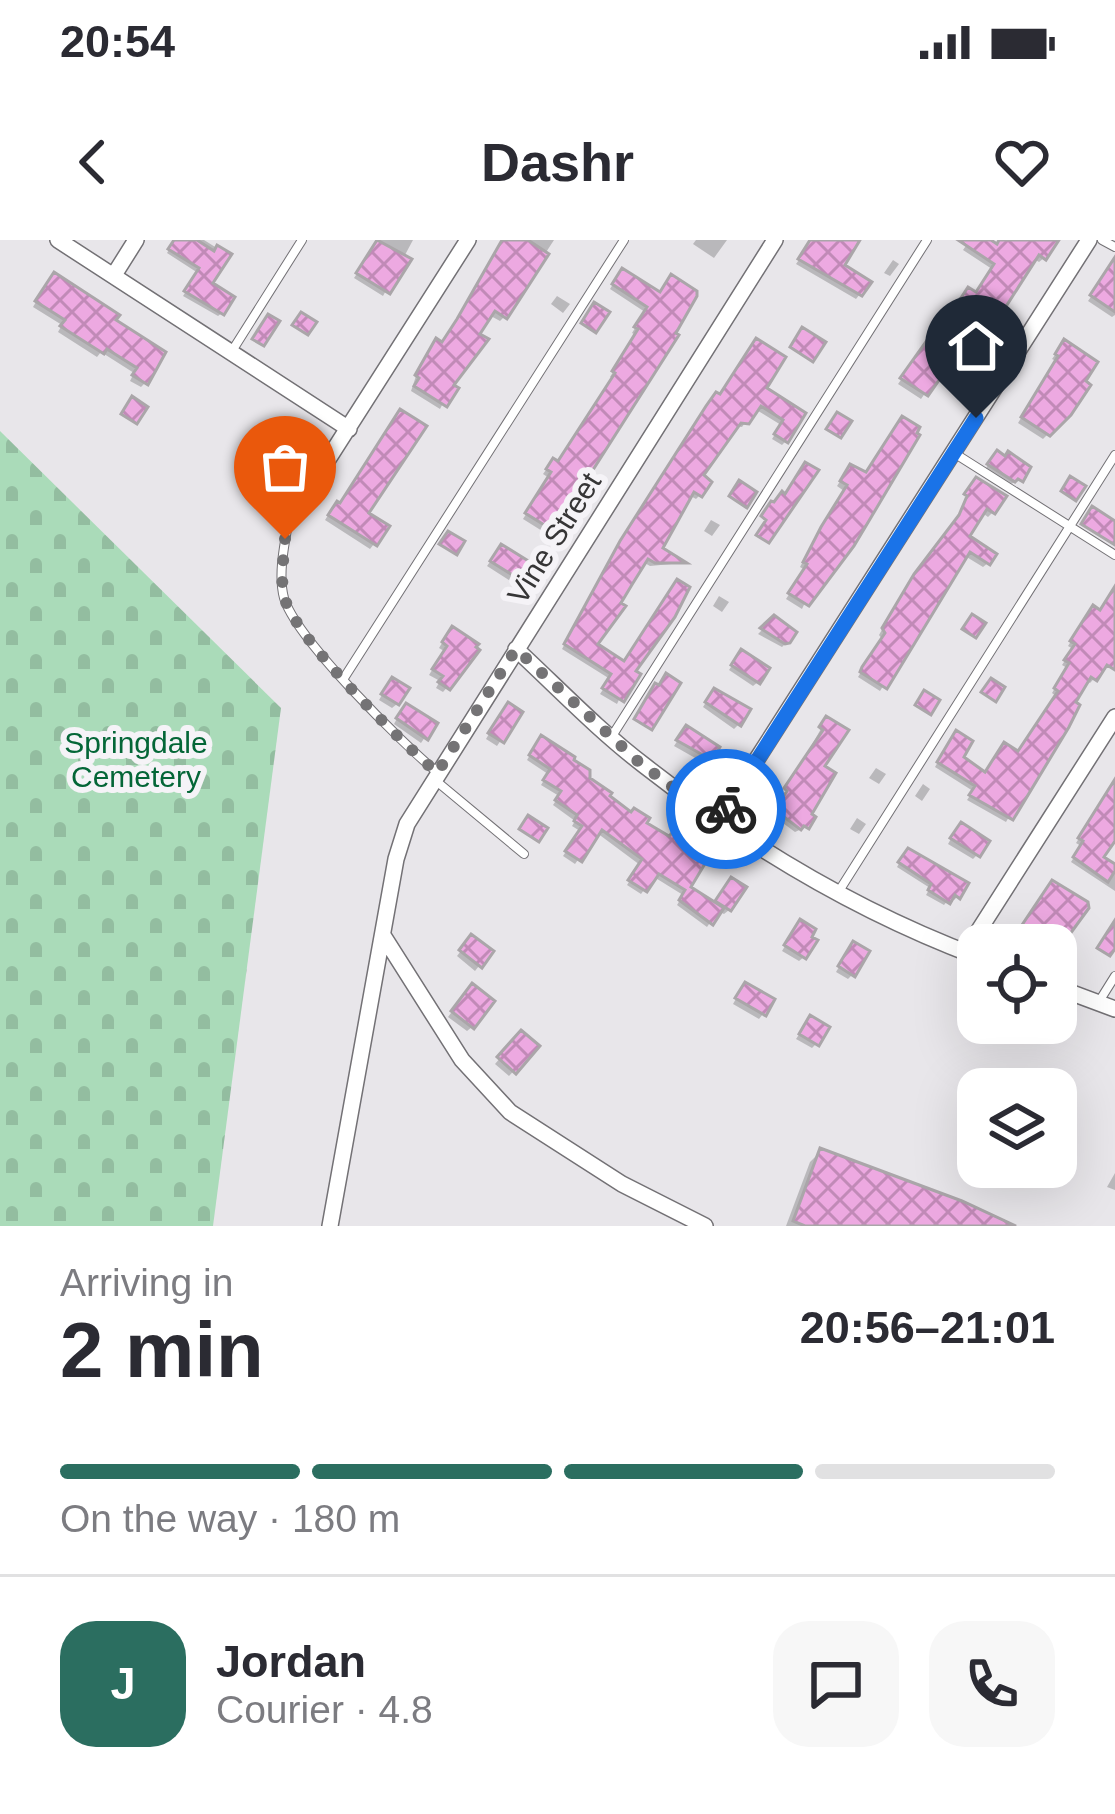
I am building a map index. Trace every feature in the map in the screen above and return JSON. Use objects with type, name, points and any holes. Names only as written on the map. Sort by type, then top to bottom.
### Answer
[{"type":"street","points":[[58,240],[349,429]]},
{"type":"street","points":[[114,275],[136,240]]},
{"type":"street","points":[[288,522],[468,240]]},
{"type":"street","name":"Vine Street","points":[[330,1226],[401,840],[436,776],[776,240]]},
{"type":"street","points":[[718,820],[1089,240]]},
{"type":"street","points":[[516,649],[641,764],[718,820],[838,893],[957,948]]},
{"type":"street","points":[[990,924],[1115,717]]},
{"type":"street","points":[[384,937],[462,1060],[510,1112],[622,1184],[705,1226]]},
{"type":"street","points":[[1077,994],[1107,1006]]},
{"type":"lane","points":[[232,352],[302,240]]},
{"type":"lane","points":[[344,678],[625,240]]},
{"type":"lane","points":[[612,736],[927,240]]},
{"type":"lane","points":[[1102,240],[1115,248]]},
{"type":"lane","points":[[953,453],[1115,555]]},
{"type":"lane","points":[[838,893],[1115,455]]},
{"type":"lane","points":[[288,522],[284,598],[304,636],[436,776],[524,854]]},
{"type":"lane","points":[[1107,1006],[1115,976]]},
{"type":"green space","name":"Springdale Cemetery","points":[[0,431],[281,708],[213,1226],[0,1226]]},
{"type":"building","points":[[174,240],[197,240],[214,251],[217,245],[232,254],[213,283],[235,297],[224,315],[184,291],[199,268],[168,249]]},
{"type":"building","points":[[377,240],[412,259],[390,294],[356,273]]},
{"type":"building","points":[[502,240],[528,240],[549,254],[507,319],[495,311],[480,334],[489,339],[454,385],[459,388],[447,407],[414,386],[419,378],[415,375],[436,338],[442,342],[457,319]]},
{"type":"building","points":[[810,240],[860,240],[845,265],[872,282],[862,296],[798,259]]},
{"type":"building","points":[[958,240],[997,244],[999,240],[1059,240],[1046,260],[1039,255],[998,319],[1002,322],[992,337],[974,330],[928,396],[900,378],[968,287],[976,292],[994,264]]},
{"type":"building","points":[[1115,257],[1115,312],[1090,295]]},
{"type":"building","points":[[622,268],[660,292],[671,274],[697,291],[697,296],[679,335],[554,531],[525,513],[551,472],[546,469],[553,458],[558,461],[615,373],[647,307],[612,284]]},
{"type":"building","points":[[54,272],[166,352],[148,385],[132,375],[137,368],[60,326],[65,320],[35,301]]},
{"type":"building","points":[[594,302],[610,312],[596,333],[581,323]]},
{"type":"building","points":[[301,312],[317,322],[308,335],[292,325]]},
{"type":"building","points":[[268,314],[280,321],[264,346],[252,339]]},
{"type":"building","points":[[802,327],[826,342],[813,362],[790,347]]},
{"type":"building","points":[[756,338],[786,357],[767,388],[806,413],[788,443],[774,434],[783,420],[761,406],[749,424],[741,423],[704,475],[712,482],[702,497],[694,492],[663,548],[687,563],[648,559],[621,603],[626,606],[598,644],[624,661],[677,579],[690,587],[675,617],[636,671],[641,674],[624,702],[602,688],[611,674],[564,644],[620,541],[706,406],[716,392],[720,394]]},
{"type":"building","points":[[1064,339],[1098,362],[1086,381],[1091,385],[1050,436],[1021,417]]},
{"type":"building","points":[[132,396],[148,407],[137,424],[121,414]]},
{"type":"building","points":[[400,409],[427,426],[369,513],[390,526],[377,546],[328,515]]},
{"type":"building","points":[[837,412],[852,421],[841,438],[826,429]]},
{"type":"building","points":[[902,416],[920,427],[920,435],[854,546],[809,606],[788,593],[847,485],[840,481],[850,464],[866,472]]},
{"type":"building","points":[[251,449],[268,459],[255,479],[238,469]]},
{"type":"building","points":[[997,450],[1005,456],[1008,451],[1031,467],[1023,482],[987,464]]},
{"type":"building","points":[[805,462],[819,470],[769,543],[756,535],[766,520],[761,516],[771,501],[782,491],[785,494]]},
{"type":"building","points":[[1070,476],[1086,486],[1076,501],[1061,491]]},
{"type":"building","points":[[976,477],[1007,496],[995,514],[987,509],[970,536],[997,554],[990,565],[970,552],[887,689],[860,672],[862,667],[914,574],[959,515],[964,494]]},
{"type":"building","points":[[739,480],[757,492],[747,508],[729,496]]},
{"type":"building","points":[[1092,506],[1115,521],[1115,545],[1081,524]]},
{"type":"building","points":[[448,531],[465,541],[457,555],[439,544]]},
{"type":"building","points":[[501,544],[530,562],[519,579],[490,561]]},
{"type":"building","points":[[1115,586],[1115,670],[1107,665],[1097,681],[1091,677],[1076,702],[1080,705],[1069,727],[1013,820],[969,795],[975,786],[937,762],[956,730],[973,741],[964,757],[985,772],[1004,742],[1018,751],[1058,691],[1054,688],[1069,663],[1064,660],[1075,644],[1070,641],[1093,605],[1100,610]]},
{"type":"building","points":[[972,614],[986,623],[976,638],[962,629]]},
{"type":"building","points":[[774,615],[797,632],[790,643],[760,628]]},
{"type":"building","points":[[452,626],[479,644],[480,650],[450,690],[438,682],[443,676],[432,669],[447,646],[442,642]]},
{"type":"building","points":[[741,649],[770,668],[760,684],[731,665]]},
{"type":"building","points":[[666,673],[681,683],[652,730],[634,719]]},
{"type":"building","points":[[392,677],[410,688],[399,705],[381,694]]},
{"type":"building","points":[[991,678],[1005,687],[996,702],[981,692]]},
{"type":"building","points":[[714,688],[751,709],[741,726],[705,702]]},
{"type":"building","points":[[924,690],[940,700],[931,715],[915,705]]},
{"type":"building","points":[[508,702],[523,712],[504,743],[488,733]]},
{"type":"building","points":[[406,703],[438,723],[428,740],[396,718]]},
{"type":"building","points":[[826,716],[849,730],[825,766],[836,773],[812,814],[816,817],[809,829],[801,830],[775,810],[787,791],[784,788],[823,730],[819,727]]},
{"type":"building","points":[[686,725],[720,747],[712,760],[676,740]]},
{"type":"building","points":[[541,735],[575,757],[590,770],[590,778],[631,812],[634,808],[650,818],[647,823],[669,836],[673,832],[709,857],[691,887],[724,908],[713,925],[679,900],[685,890],[659,874],[647,892],[628,880],[642,859],[602,830],[582,862],[565,851],[582,826],[574,821],[577,815],[555,800],[561,791],[543,780],[550,769],[529,755]]},
{"type":"building","points":[[1115,779],[1115,841],[1104,857],[1115,864],[1115,871],[1108,882],[1073,857],[1083,841],[1078,838]]},
{"type":"building","points":[[528,815],[548,828],[539,842],[519,829]]},
{"type":"building","points":[[961,822],[990,841],[980,857],[950,838]]},
{"type":"building","points":[[908,848],[969,883],[960,899],[955,895],[950,904],[928,890],[931,884],[898,862]]},
{"type":"building","points":[[731,877],[747,887],[731,911],[715,901]]},
{"type":"building","points":[[1052,880],[1088,902],[1077,924],[1023,924]]},
{"type":"building","points":[[800,919],[816,929],[812,937],[818,940],[806,959],[784,945]]},
{"type":"building","points":[[1115,920],[1115,949],[1110,956],[1097,948]]},
{"type":"building","points":[[471,934],[494,951],[482,968],[459,950]]},
{"type":"building","points":[[853,941],[870,951],[855,977],[838,966]]},
{"type":"building","points":[[745,982],[775,999],[766,1016],[735,998]]},
{"type":"building","points":[[472,983],[495,1001],[474,1029],[451,1011]]},
{"type":"building","points":[[810,1015],[830,1027],[819,1046],[799,1034]]},
{"type":"building","points":[[521,1030],[540,1046],[516,1074],[497,1057]]},
{"type":"building","points":[[820,1148],[1016,1226],[805,1226],[793,1221]]},
{"type":"way so far","points":[[285,539],[284,598],[304,636],[437,773],[516,649],[641,764],[718,820],[726,809]]},
{"type":"route","points":[[726,809],[976,418]]}]
